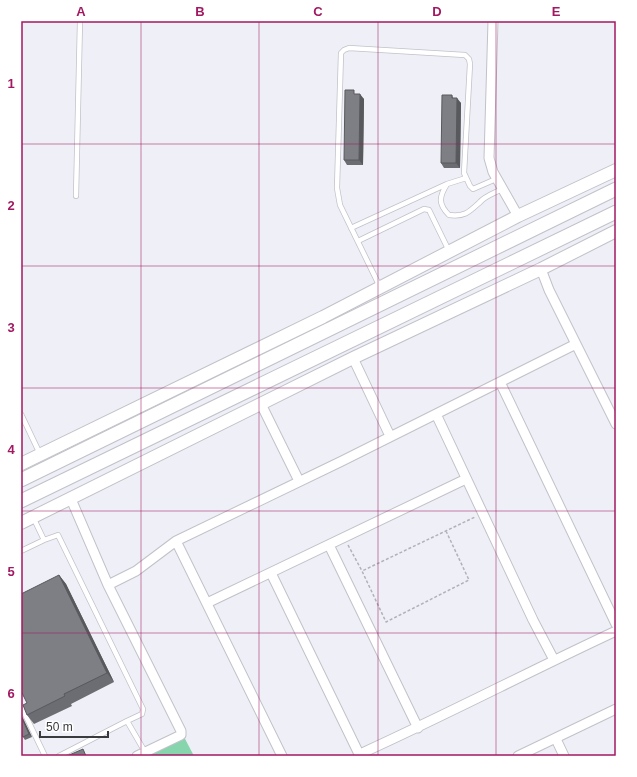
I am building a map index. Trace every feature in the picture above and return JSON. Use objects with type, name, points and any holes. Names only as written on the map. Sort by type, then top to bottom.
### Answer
[{"type":"main road","points":[[21,480],[616,189]]},
{"type":"main road","points":[[21,501],[616,212]]},
{"type":"street","points":[[493,21],[489,158],[496,179],[518,216]]},
{"type":"street","points":[[21,464],[316,320],[518,216],[616,170]]},
{"type":"street","points":[[21,523],[353,358],[541,269],[616,231]]},
{"type":"street","points":[[541,269],[549,290],[616,424]]},
{"type":"street","points":[[108,585],[136,571],[176,542],[576,344]]},
{"type":"street","points":[[353,358],[390,436]]},
{"type":"street","points":[[500,382],[616,624]]},
{"type":"street","points":[[261,404],[299,481]]},
{"type":"street","points":[[436,414],[533,620],[554,660]]},
{"type":"street","points":[[207,603],[466,479]]},
{"type":"street","points":[[71,499],[108,585],[181,731],[181,735],[141,754]]},
{"type":"street","points":[[176,542],[282,756]]},
{"type":"street","points":[[330,544],[418,728]]},
{"type":"street","points":[[272,573],[360,755],[616,631]]},
{"type":"street","points":[[518,756],[616,709]]},
{"type":"street","points":[[556,739],[564,756]]},
{"type":"lane","points":[[76,196],[80,21]]},
{"type":"lane","points":[[380,287],[340,205],[337,188],[341,53],[344,50],[349,48],[465,56],[469,59],[470,64],[464,173],[473,189],[496,179]]},
{"type":"lane","points":[[351,228],[447,184],[466,178]]},
{"type":"lane","points":[[447,184],[441,194],[441,203],[449,215],[458,216],[465,214],[474,208],[480,201],[502,189]]},
{"type":"lane","points":[[358,241],[424,209],[428,210],[449,251]]},
{"type":"lane","points":[[21,414],[40,455]]},
{"type":"lane","points":[[33,517],[44,540]]},
{"type":"lane","points":[[21,551],[58,535],[143,709],[142,714],[59,756]]},
{"type":"lane","points":[[21,706],[45,756]]},
{"type":"lane","points":[[127,721],[141,754]]},
{"type":"path","points":[[362,571],[482,513]]},
{"type":"path","points":[[344,537],[386,622],[469,580],[446,531]]},
{"type":"green space","points":[[183,735],[194,756],[147,756]]},
{"type":"building","points":[[345,90],[354,90],[354,94],[360,94],[359,160],[344,160]]},
{"type":"building","points":[[442,95],[452,95],[452,98],[457,98],[456,163],[441,163]]},
{"type":"building","points":[[59,575],[107,673],[64,694],[65,696],[27,715],[23,705],[27,703],[21,691],[21,594]]},
{"type":"building","points":[[21,716],[29,734],[23,737],[21,733]]},
{"type":"building","points":[[83,749],[86,756],[67,756]]}]
